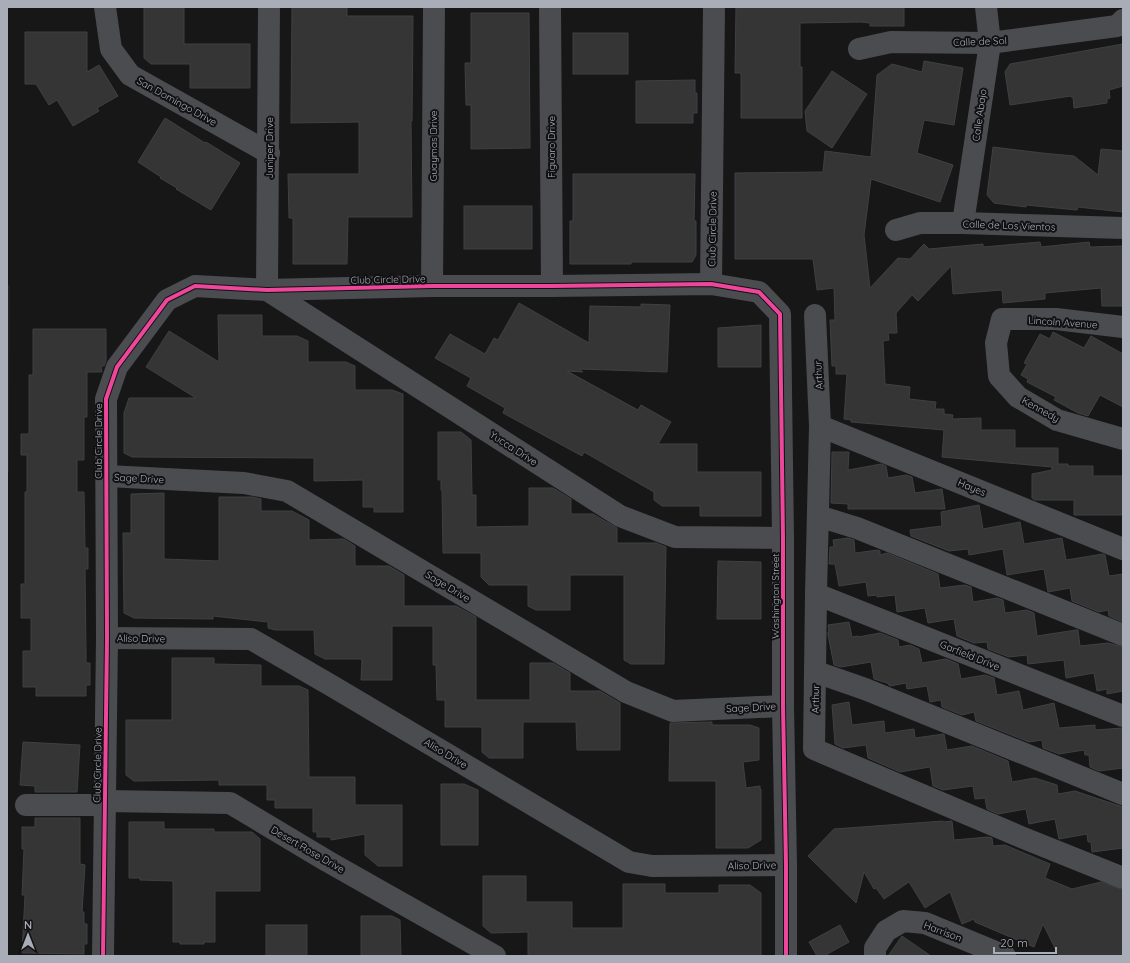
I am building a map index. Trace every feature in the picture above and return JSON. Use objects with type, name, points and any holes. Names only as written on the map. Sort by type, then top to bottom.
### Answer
[{"type":"street","name":"San Domingo Drive","points":[[105,7],[111,49],[130,74],[269,153]]},
{"type":"street","name":"Juniper Drive","points":[[267,290],[269,7]]},
{"type":"street","name":"Guaymas Drive","points":[[432,286],[434,7]]},
{"type":"street","name":"Figuaro Drive","points":[[550,7],[552,286]]},
{"type":"street","name":"Club Circle Drive","points":[[103,956],[107,638],[106,399],[117,367],[167,300],[194,286],[267,290],[432,286],[711,284],[714,7]]},
{"type":"street","name":"Calle Abajo","points":[[963,223],[990,43],[986,7]]},
{"type":"street","name":"Calle de Sol","points":[[859,50],[891,42],[990,43],[1117,26],[1123,20]]},
{"type":"street","name":"Calle de Los Vientos","points":[[896,230],[920,223],[1123,228]]},
{"type":"street","name":"Washington Street","points":[[711,284],[759,292],[780,314],[786,956]]},
{"type":"street","name":"Yucca Drive","points":[[267,290],[620,516],[675,537],[783,538]]},
{"type":"street","name":"Arthur","points":[[815,315],[820,426],[814,750],[1123,878]]},
{"type":"street","name":"Lincoln Avenue","points":[[1002,319],[1056,319],[1123,327]]},
{"type":"street","name":"Kennedy","points":[[1002,319],[996,343],[1000,376],[1018,396],[1057,420],[1123,439]]},
{"type":"street","name":"Hayes","points":[[820,426],[1123,549]]},
{"type":"street","name":"Sage Drive","points":[[107,476],[244,483],[287,490],[626,692],[673,711],[783,706]]},
{"type":"street","points":[[818,516],[858,528],[1123,635]]},
{"type":"street","name":"Garfield Drive","points":[[816,594],[1123,716]]},
{"type":"street","name":"Aliso Drive","points":[[107,638],[251,639],[629,862],[652,866],[786,865]]},
{"type":"street","points":[[816,672],[865,689],[1123,794]]},
{"type":"street","name":"Desert Rose Drive","points":[[26,805],[105,803],[230,803],[327,861],[496,956]]},
{"type":"street","name":"Harrison","points":[[875,956],[875,948],[886,930],[903,921],[925,923],[1005,956]]},
{"type":"shaded area","points":[[7,285],[10,285],[9,472],[7,474]]},
{"type":"building","points":[[144,7],[184,7],[184,44],[250,44],[250,88],[190,88],[190,64],[151,64],[144,58]]},
{"type":"building","points":[[292,7],[347,7],[347,16],[413,16],[411,121],[412,217],[348,217],[347,264],[293,264],[293,218],[289,218],[288,174],[359,174],[359,122],[291,123]]},
{"type":"building","points":[[736,7],[904,7],[904,26],[870,26],[870,23],[861,22],[800,23],[802,118],[741,118],[741,73],[735,73]]},
{"type":"building","points":[[471,13],[529,13],[530,148],[471,149],[471,105],[466,105],[465,63],[471,63]]},
{"type":"building","points":[[25,32],[87,32],[87,72],[99,65],[118,96],[97,108],[99,111],[73,126],[57,100],[49,105],[36,84],[25,84]]},
{"type":"building","points":[[573,33],[628,33],[628,74],[573,74]]},
{"type":"building","points":[[1123,44],[1123,86],[1109,90],[1110,98],[1107,99],[1107,103],[1074,108],[1073,97],[1071,96],[1010,105],[1005,72],[1010,64]]},
{"type":"building","points":[[924,61],[963,68],[954,125],[924,120],[917,153],[953,165],[940,202],[871,179],[864,235],[870,288],[898,258],[910,259],[924,244],[929,249],[983,244],[983,247],[1040,242],[1041,247],[1089,242],[1090,247],[1123,246],[1123,306],[1102,306],[1101,288],[1045,293],[1045,299],[1003,303],[1002,290],[953,294],[951,266],[918,301],[912,295],[896,313],[897,333],[888,333],[889,340],[883,341],[885,384],[910,387],[909,399],[936,402],[935,409],[944,409],[944,414],[953,415],[952,419],[981,418],[981,430],[1015,430],[1015,448],[1058,448],[1058,464],[1068,464],[1068,466],[1093,466],[1093,476],[1123,476],[1123,515],[1074,515],[1074,500],[1035,500],[1032,498],[1032,474],[1052,470],[1052,467],[942,457],[944,430],[851,422],[851,420],[844,419],[847,374],[836,374],[836,366],[832,366],[830,320],[835,320],[834,288],[817,290],[813,259],[735,259],[735,173],[823,172],[825,151],[871,157],[877,75],[892,64],[922,72]]},
{"type":"building","points":[[832,71],[867,94],[832,148],[807,131],[805,111]]},
{"type":"building","points":[[695,80],[695,93],[697,93],[697,113],[693,113],[693,123],[636,123],[636,81]]},
{"type":"building","points":[[165,118],[240,163],[211,210],[176,189],[177,188],[138,162]]},
{"type":"building","points":[[993,147],[1074,156],[1098,175],[1101,149],[1123,151],[1123,212],[1078,207],[1077,210],[1026,205],[1026,207],[994,203],[987,195]]},
{"type":"building","points":[[573,174],[695,174],[694,221],[696,221],[696,255],[692,262],[570,264],[570,221],[573,221]]},
{"type":"building","points":[[464,206],[532,206],[532,249],[464,249]]},
{"type":"building","points":[[519,303],[589,343],[590,306],[641,307],[641,304],[670,305],[667,372],[579,369],[583,372],[567,371],[638,410],[641,405],[671,422],[658,444],[697,444],[697,472],[761,472],[761,516],[700,516],[700,506],[662,506],[654,500],[654,492],[584,452],[582,456],[503,413],[505,408],[467,386],[471,378],[435,358],[450,334],[485,354],[494,338],[498,340]]},
{"type":"building","points":[[218,315],[262,315],[262,336],[297,336],[308,341],[308,362],[346,362],[355,366],[355,390],[392,390],[403,394],[403,512],[374,512],[374,507],[363,507],[363,480],[314,481],[314,458],[132,457],[124,453],[124,413],[129,398],[196,398],[146,367],[169,331],[219,362]]},
{"type":"building","points":[[761,325],[761,367],[718,367],[718,328]]},
{"type":"building","points":[[33,329],[106,329],[106,361],[104,366],[101,366],[102,372],[87,372],[87,417],[84,417],[84,460],[77,460],[77,492],[84,492],[85,548],[88,548],[88,569],[85,569],[86,663],[90,663],[90,685],[86,685],[86,696],[36,696],[36,687],[23,687],[23,651],[31,651],[31,618],[21,618],[21,584],[25,584],[25,492],[27,492],[27,455],[21,455],[21,434],[29,434],[29,375],[33,375]]},
{"type":"building","points":[[1053,332],[1084,348],[1091,336],[1123,354],[1123,407],[1100,395],[1088,416],[1078,413],[1054,400],[1056,397],[1027,382],[1028,379],[1021,375],[1027,364],[1024,363],[1040,334],[1050,339]]},
{"type":"building","points":[[438,432],[461,432],[471,440],[472,495],[476,495],[476,527],[529,526],[529,488],[553,488],[571,499],[571,514],[593,514],[617,528],[617,543],[656,543],[666,547],[664,664],[631,664],[624,660],[624,575],[570,575],[570,610],[536,610],[528,606],[528,585],[489,585],[481,577],[481,553],[443,553],[442,490],[441,480],[438,480]]},
{"type":"building","points":[[832,452],[849,452],[848,470],[881,464],[886,466],[888,478],[906,475],[912,477],[915,493],[942,489],[945,509],[848,509],[848,504],[831,503]]},
{"type":"building","points":[[164,493],[164,559],[219,561],[219,497],[253,497],[261,499],[261,511],[292,511],[309,520],[309,540],[344,539],[355,546],[355,566],[389,566],[404,575],[404,606],[456,606],[476,617],[476,700],[530,700],[530,663],[553,663],[570,673],[570,691],[600,691],[620,703],[620,750],[577,750],[576,722],[523,722],[523,758],[489,758],[482,752],[482,727],[445,727],[445,700],[437,700],[436,665],[433,665],[433,626],[392,626],[392,680],[361,680],[362,659],[325,659],[315,654],[314,630],[275,630],[268,628],[268,622],[213,616],[213,619],[134,618],[124,613],[123,533],[131,533],[131,494]]},
{"type":"building","points":[[979,505],[983,529],[1020,522],[1024,544],[1062,538],[1066,560],[1103,554],[1105,555],[1109,576],[1123,574],[1123,622],[1109,616],[1108,610],[1099,612],[1072,601],[1070,588],[1048,592],[1044,569],[1007,575],[1003,549],[969,555],[968,549],[949,551],[911,536],[910,530],[942,526],[941,512]]},
{"type":"building","points":[[848,538],[854,540],[855,553],[878,550],[880,551],[880,555],[887,553],[938,574],[940,588],[965,585],[971,587],[973,602],[997,598],[1003,600],[1005,613],[1027,610],[1034,613],[1037,636],[1078,630],[1080,646],[1108,643],[1123,647],[1123,691],[1107,694],[1107,689],[1097,691],[1094,673],[1066,678],[1064,660],[1028,664],[1027,655],[1009,657],[988,649],[987,642],[974,643],[957,636],[954,619],[928,623],[925,608],[897,612],[895,595],[877,597],[877,595],[868,596],[866,582],[839,586],[835,564],[829,564],[830,547],[834,547],[833,540]]},
{"type":"building","points":[[718,561],[761,562],[761,619],[717,619]]},
{"type":"building","points":[[849,622],[852,637],[880,633],[898,640],[899,647],[910,645],[919,649],[922,663],[946,659],[958,664],[961,679],[985,675],[994,678],[997,695],[1019,691],[1023,710],[1054,703],[1059,728],[1095,725],[1095,730],[1123,728],[1123,768],[1099,771],[1090,767],[1089,755],[1085,755],[1084,750],[1059,754],[1043,748],[1042,740],[1029,742],[976,721],[974,712],[962,715],[942,707],[941,700],[930,702],[927,686],[907,689],[906,683],[890,686],[887,683],[874,679],[871,662],[841,667],[834,665],[828,635],[828,625]]},
{"type":"building","points":[[172,658],[214,658],[214,664],[261,665],[261,686],[299,686],[308,690],[309,777],[355,777],[355,805],[402,805],[402,866],[378,866],[365,855],[365,834],[331,840],[331,837],[317,837],[317,832],[313,832],[313,808],[275,808],[275,800],[267,800],[267,785],[219,785],[219,780],[134,781],[126,775],[126,720],[172,720]]},
{"type":"building","points":[[849,702],[852,725],[884,721],[885,733],[914,729],[915,738],[944,734],[947,750],[972,746],[1008,761],[1012,782],[1035,778],[1057,785],[1058,794],[1075,791],[1123,807],[1123,848],[1092,852],[1091,842],[1088,842],[1087,834],[1059,839],[1055,819],[1029,824],[1026,809],[998,814],[987,809],[985,798],[975,799],[973,786],[943,790],[933,786],[930,767],[900,772],[868,758],[866,745],[843,748],[835,744],[832,705]]},
{"type":"building","points":[[712,722],[712,725],[750,725],[759,728],[759,760],[743,762],[746,788],[760,786],[761,789],[761,840],[748,848],[716,848],[716,781],[669,781],[670,723]]},
{"type":"building","points":[[23,742],[80,745],[77,792],[35,792],[35,786],[20,785]]},
{"type":"building","points":[[441,784],[464,784],[478,790],[478,845],[441,845]]},
{"type":"building","points":[[35,818],[80,818],[80,864],[85,865],[82,912],[84,912],[84,924],[87,924],[87,944],[84,944],[84,954],[22,953],[25,895],[22,895],[24,849],[22,849],[22,827],[35,827]]},
{"type":"building","points":[[952,821],[954,840],[988,837],[992,838],[993,846],[1005,845],[1050,864],[1045,878],[1072,889],[1101,882],[1123,890],[1123,956],[1059,956],[1043,924],[1034,947],[975,922],[974,919],[962,924],[950,892],[925,908],[909,882],[884,899],[876,888],[874,889],[864,872],[856,903],[808,856],[834,829]]},
{"type":"building","points":[[129,822],[164,822],[164,829],[214,829],[214,832],[252,832],[260,839],[260,891],[215,891],[215,942],[204,942],[204,944],[180,944],[180,942],[173,942],[173,881],[140,880],[140,878],[129,878]]},
{"type":"building","points":[[483,876],[526,876],[526,902],[572,902],[572,928],[623,928],[623,884],[665,884],[665,893],[719,893],[719,885],[750,885],[761,893],[761,956],[528,956],[528,932],[491,933],[483,926]]},
{"type":"building","points":[[361,916],[392,916],[400,920],[401,956],[361,956]]},
{"type":"building","points":[[266,925],[307,925],[307,956],[266,956]]},
{"type":"building","points":[[840,925],[849,942],[824,956],[817,956],[809,942]]},
{"type":"building","points":[[902,936],[931,956],[888,956]]},
{"type":"cycle path","points":[[103,956],[107,638],[106,399],[117,367],[167,300],[195,286],[267,290],[432,286],[711,284],[759,292],[780,314],[786,956]]}]
